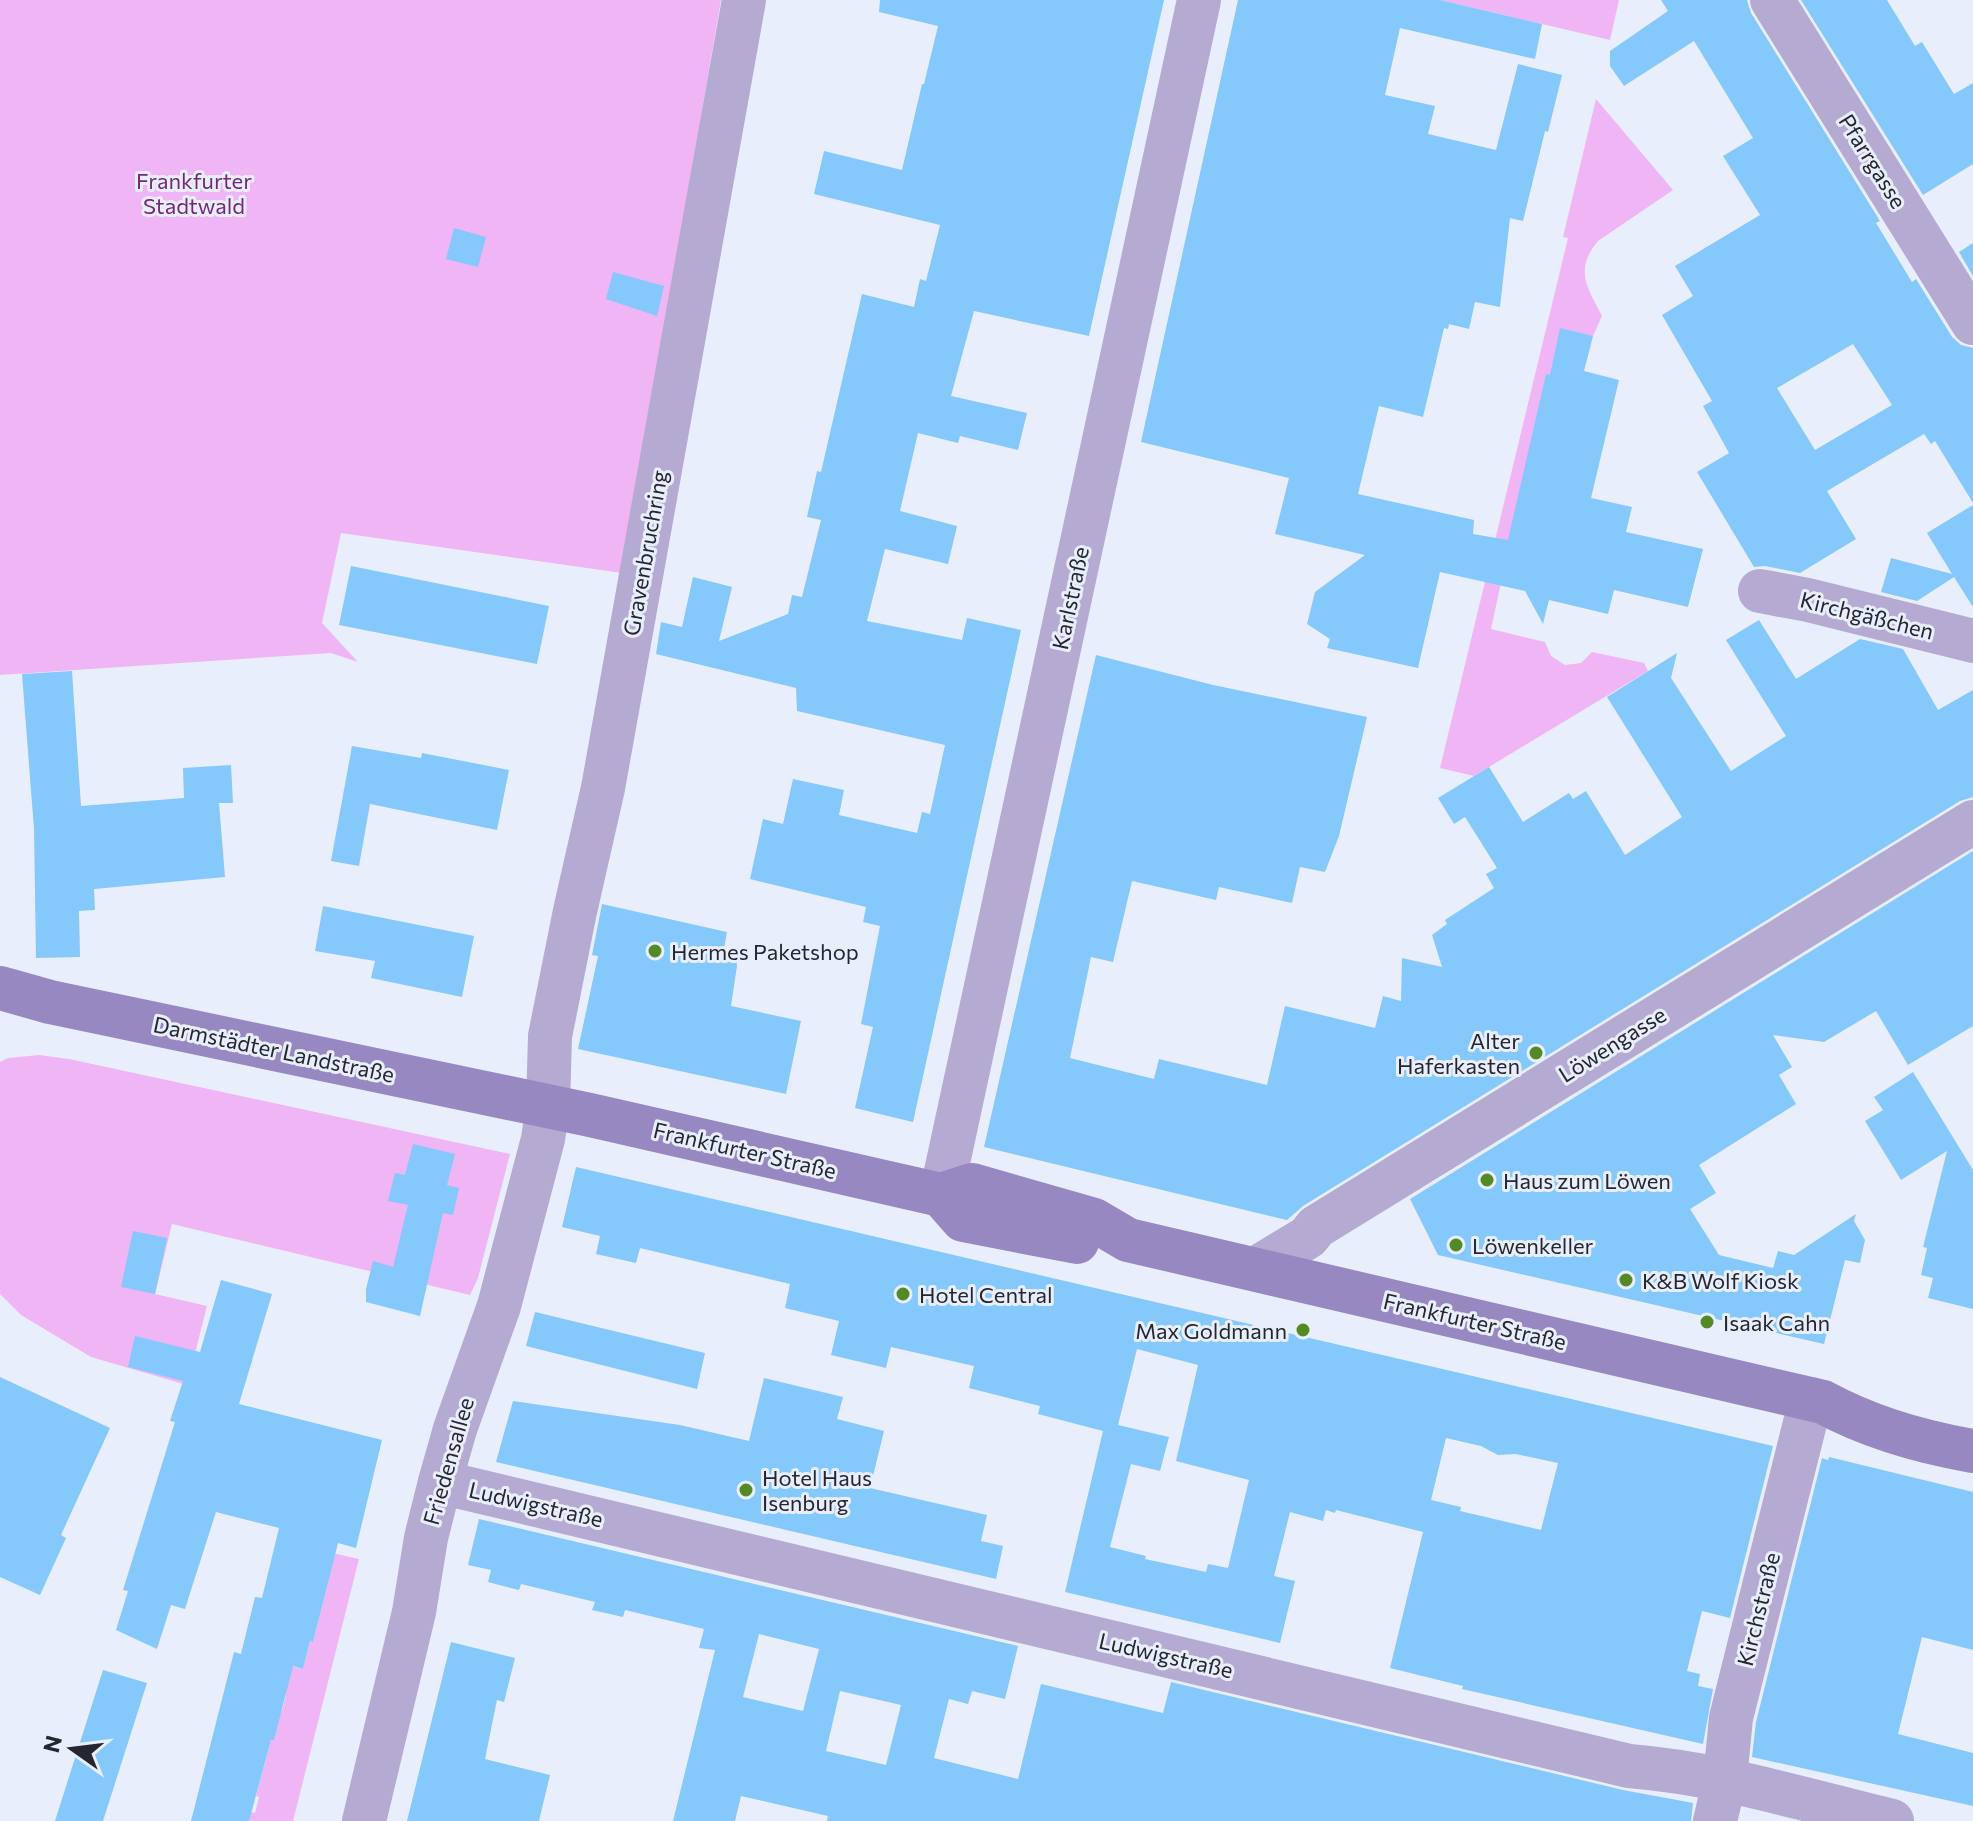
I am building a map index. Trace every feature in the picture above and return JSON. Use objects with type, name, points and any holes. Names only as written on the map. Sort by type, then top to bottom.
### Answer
[{"type":"main road","name":"Darmstädter Landstraße","points":[[0,988],[50,1002],[548,1106]]},
{"type":"main road","points":[[0,1023],[50,1002]]},
{"type":"main road","name":"Frankfurter Straße","points":[[548,1106],[941,1195],[963,1220],[1090,1244],[1128,1240],[1255,1269],[1817,1401],[1858,1421],[1973,1451]]},
{"type":"main road","name":"Frankfurter Straße","points":[[1817,1401],[1863,1399],[1973,1423]]},
{"type":"street","name":"Gravenbruchring","points":[[548,1106],[550,1036],[603,788],[744,0]]},
{"type":"street","name":"Karlstraße","points":[[941,1195],[1199,0]]},
{"type":"street","name":"Pfarrgasse","points":[[1772,0],[1973,323]]},
{"type":"street","name":"Kirchgäßchen","points":[[1760,591],[1973,641]]},
{"type":"street","name":"Löwengasse","points":[[1255,1269],[1308,1237],[1316,1227],[1973,822]]},
{"type":"street","name":"Friedensallee","points":[[364,1821],[414,1612],[426,1538],[440,1482],[455,1429],[499,1306],[543,1139],[548,1106]]},
{"type":"street","name":"Kirchstraße","points":[[1715,1821],[1725,1779],[1731,1718],[1817,1401]]},
{"type":"street","name":"Ludwigstraße","points":[[440,1482],[1629,1766],[1725,1779],[1892,1821]]},
{"type":"green space","name":"Frankfurter Stadtwald","points":[[0,0],[721,0],[622,573],[341,533],[322,623],[358,662],[331,653],[0,675]]},
{"type":"green space","points":[[1440,0],[1619,0],[1610,40]]},
{"type":"green space","points":[[1596,99],[1673,190],[1598,241],[1586,261],[1585,278],[1602,316],[1593,336],[1550,375],[1546,375],[1491,629],[1545,642],[1551,656],[1565,665],[1581,663],[1592,652],[1644,663],[1648,671],[1474,776],[1440,768],[1568,238],[1563,237]]},
{"type":"green space","points":[[39,1055],[510,1154],[478,1278],[470,1295],[172,1224],[155,1294],[207,1306],[187,1385],[91,1357],[21,1315],[0,1294],[0,1062],[8,1058]]},
{"type":"green space","points":[[332,1553],[359,1559],[293,1821],[249,1821],[251,1812],[255,1813],[259,1797],[256,1796],[271,1740],[274,1740],[279,1710],[282,1711],[290,1666],[303,1669],[310,1641],[313,1642]]},
{"type":"building","points":[[880,0],[1164,0],[1089,336],[974,311],[951,396],[1027,413],[1018,450],[960,436],[958,443],[918,433],[900,511],[957,526],[948,564],[885,549],[867,621],[962,640],[967,618],[1021,630],[913,1122],[855,1108],[873,1027],[861,1024],[880,926],[863,922],[866,907],[750,879],[763,819],[783,824],[793,779],[844,790],[839,815],[917,833],[922,812],[930,814],[945,745],[797,711],[796,688],[656,654],[661,622],[682,627],[693,577],[732,587],[719,641],[788,614],[792,595],[802,597],[821,520],[807,517],[817,471],[821,472],[862,294],[914,307],[920,279],[926,281],[940,225],[814,194],[824,151],[902,170],[938,26],[879,12]]},
{"type":"building","points":[[1238,0],[1440,0],[1542,24],[1535,59],[1400,28],[1385,95],[1435,106],[1428,134],[1496,150],[1518,64],[1562,75],[1523,221],[1510,218],[1500,307],[1475,302],[1469,329],[1449,324],[1448,329],[1444,328],[1423,417],[1379,406],[1358,494],[1474,520],[1473,534],[1508,540],[1546,374],[1550,375],[1560,328],[1593,336],[1584,371],[1619,380],[1591,498],[1632,507],[1626,532],[1703,549],[1688,607],[1614,590],[1608,614],[1549,600],[1543,624],[1525,591],[1440,572],[1418,668],[1327,648],[1330,639],[1307,624],[1315,592],[1365,555],[1275,534],[1289,478],[1141,442]]},
{"type":"building","points":[[1661,0],[1747,0],[1751,13],[1880,221],[1876,223],[1912,282],[1916,279],[1952,337],[1961,345],[1973,348],[1973,503],[1935,441],[1931,444],[1924,434],[1827,491],[1856,539],[1800,573],[1765,566],[1754,567],[1697,472],[1729,453],[1703,406],[1712,401],[1662,315],[1693,296],[1675,266],[1760,215],[1723,156],[1753,138],[1694,41],[1624,86],[1610,66],[1610,51],[1668,11]],"holes":[[[1853,344],[1892,405],[1815,450],[1777,388]]]},
{"type":"building","points":[[1801,0],[1887,0],[1915,46],[1922,42],[1954,94],[1973,83],[1973,164],[1923,195]]},
{"type":"building","points":[[454,228],[486,237],[478,267],[446,259]]},
{"type":"building","points":[[1973,243],[1973,276],[1959,252]]},
{"type":"building","points":[[613,272],[664,286],[657,316],[606,299]]},
{"type":"building","points":[[1973,505],[1973,607],[1954,577],[1917,601],[1881,592],[1891,558],[1952,574],[1927,533]]},
{"type":"building","points":[[351,566],[549,606],[537,664],[339,625]]},
{"type":"building","points":[[1759,620],[1796,679],[1860,639],[1903,649],[1938,710],[1973,690],[1973,797],[1960,801],[1303,1206],[1287,1220],[984,1147],[1096,655],[1213,685],[1367,717],[1339,836],[1325,872],[1300,867],[1292,903],[1219,887],[1216,900],[1132,881],[1113,962],[1091,957],[1070,1058],[1154,1079],[1159,1059],[1267,1085],[1285,1006],[1375,1028],[1383,996],[1401,1001],[1402,958],[1442,967],[1432,935],[1447,924],[1445,920],[1494,888],[1486,874],[1497,868],[1465,817],[1454,824],[1438,798],[1489,767],[1523,822],[1569,793],[1573,799],[1586,791],[1625,855],[1682,817],[1607,697],[1677,653],[1671,678],[1731,771],[1786,736],[1726,640]]},
{"type":"building","points":[[72,671],[81,806],[184,798],[183,768],[231,765],[233,803],[219,803],[225,877],[94,889],[95,910],[79,911],[80,957],[36,958],[34,829],[22,674]]},
{"type":"building","points":[[352,746],[421,758],[422,753],[509,770],[497,830],[370,804],[359,866],[331,861]]},
{"type":"building","points":[[1973,851],[1973,1026],[1908,1065],[1876,1011],[1824,1042],[1773,1035],[1792,1067],[1779,1075],[1796,1104],[1699,1165],[1716,1193],[1690,1209],[1719,1255],[1773,1268],[1778,1251],[1794,1255],[1856,1214],[1854,1221],[1865,1240],[1860,1263],[1845,1260],[1824,1344],[1438,1255],[1410,1199]]},
{"type":"building","points":[[602,904],[727,932],[724,949],[736,956],[737,966],[731,1006],[801,1021],[786,1094],[578,1049],[598,956],[592,955]]},
{"type":"building","points":[[323,906],[474,936],[462,997],[371,978],[375,961],[315,951]]},
{"type":"building","points":[[1913,1072],[1973,1170],[1973,1309],[1928,1298],[1933,1278],[1921,1275],[1927,1248],[1923,1247],[1947,1151],[1901,1180],[1865,1121],[1883,1110],[1874,1097]]},
{"type":"building","points":[[413,1144],[455,1154],[447,1185],[459,1188],[453,1215],[443,1213],[420,1316],[366,1302],[373,1261],[393,1267],[408,1205],[388,1201],[395,1173],[405,1175]]},
{"type":"building","points":[[576,1167],[1773,1446],[1730,1618],[1702,1611],[1687,1671],[1700,1674],[1698,1686],[1713,1689],[1703,1744],[1462,1689],[1463,1686],[1390,1668],[1423,1532],[1336,1510],[1335,1513],[1326,1510],[1323,1521],[1290,1512],[1274,1576],[1295,1581],[1280,1643],[1065,1592],[1103,1431],[1038,1414],[1040,1406],[969,1388],[974,1366],[891,1347],[886,1368],[831,1355],[839,1321],[785,1308],[790,1284],[640,1248],[636,1263],[596,1254],[600,1236],[562,1227]],"holes":[[[1137,1349],[1198,1365],[1176,1461],[1249,1480],[1228,1568],[1208,1564],[1206,1572],[1145,1559],[1146,1556],[1110,1547],[1131,1464],[1160,1471],[1169,1437],[1118,1425]],[[1446,1438],[1481,1446],[1498,1455],[1516,1454],[1558,1463],[1541,1530],[1460,1511],[1461,1507],[1431,1500]]]},
{"type":"building","points":[[133,1231],[167,1238],[155,1294],[121,1287]]},
{"type":"building","points":[[221,1280],[272,1294],[239,1404],[382,1440],[356,1548],[338,1543],[313,1642],[310,1641],[303,1669],[293,1666],[249,1821],[191,1821],[234,1652],[241,1654],[255,1597],[262,1598],[279,1528],[216,1512],[185,1609],[171,1605],[157,1649],[116,1630],[128,1591],[123,1590],[175,1422],[170,1421],[183,1381],[128,1367],[135,1336],[200,1352]]},
{"type":"building","points":[[535,1312],[705,1353],[697,1389],[526,1346]]},
{"type":"building","points":[[0,1377],[110,1428],[61,1535],[66,1538],[40,1595],[0,1577]]},
{"type":"building","points":[[764,1378],[843,1397],[837,1419],[884,1431],[870,1488],[987,1515],[981,1541],[1003,1546],[996,1579],[496,1462],[513,1401],[680,1425],[749,1441]]},
{"type":"building","points":[[1829,1457],[1973,1492],[1973,1650],[1922,1637],[1898,1734],[1973,1753],[1973,1806],[1752,1757],[1756,1722],[1822,1458],[1828,1460]]},
{"type":"building","points":[[479,1519],[1018,1646],[1005,1699],[972,1691],[968,1704],[949,1699],[934,1758],[1018,1779],[1041,1684],[1163,1713],[1171,1682],[1623,1790],[1693,1803],[1691,1821],[827,1821],[828,1816],[741,1796],[735,1821],[673,1821],[715,1650],[699,1648],[704,1629],[625,1610],[623,1617],[592,1610],[595,1602],[521,1584],[519,1590],[488,1582],[491,1570],[468,1565]],"holes":[[[759,1634],[819,1649],[803,1711],[743,1697]],[[840,1691],[901,1705],[886,1765],[826,1751]]]},
{"type":"building","points":[[451,1642],[515,1658],[504,1702],[497,1700],[485,1759],[550,1775],[539,1821],[407,1821]]},
{"type":"building","points":[[103,1670],[147,1683],[103,1821],[55,1821]]},
{"type":"place","name":"Hermes Paketshop","points":[[655,951]]},
{"type":"place","name":"Alter Haferkasten","points":[[1536,1053]]},
{"type":"place","name":"Haus zum Löwen","points":[[1487,1180]]},
{"type":"place","name":"Löwenkeller","points":[[1456,1245]]},
{"type":"place","name":"K&B Wolf Kiosk","points":[[1626,1280]]},
{"type":"place","name":"Hotel Central","points":[[903,1294]]},
{"type":"place","name":"Isaak Cahn","points":[[1707,1322]]},
{"type":"place","name":"Max Goldmann","points":[[1303,1330]]},
{"type":"place","name":"Hotel Haus Isenburg","points":[[746,1490]]}]
